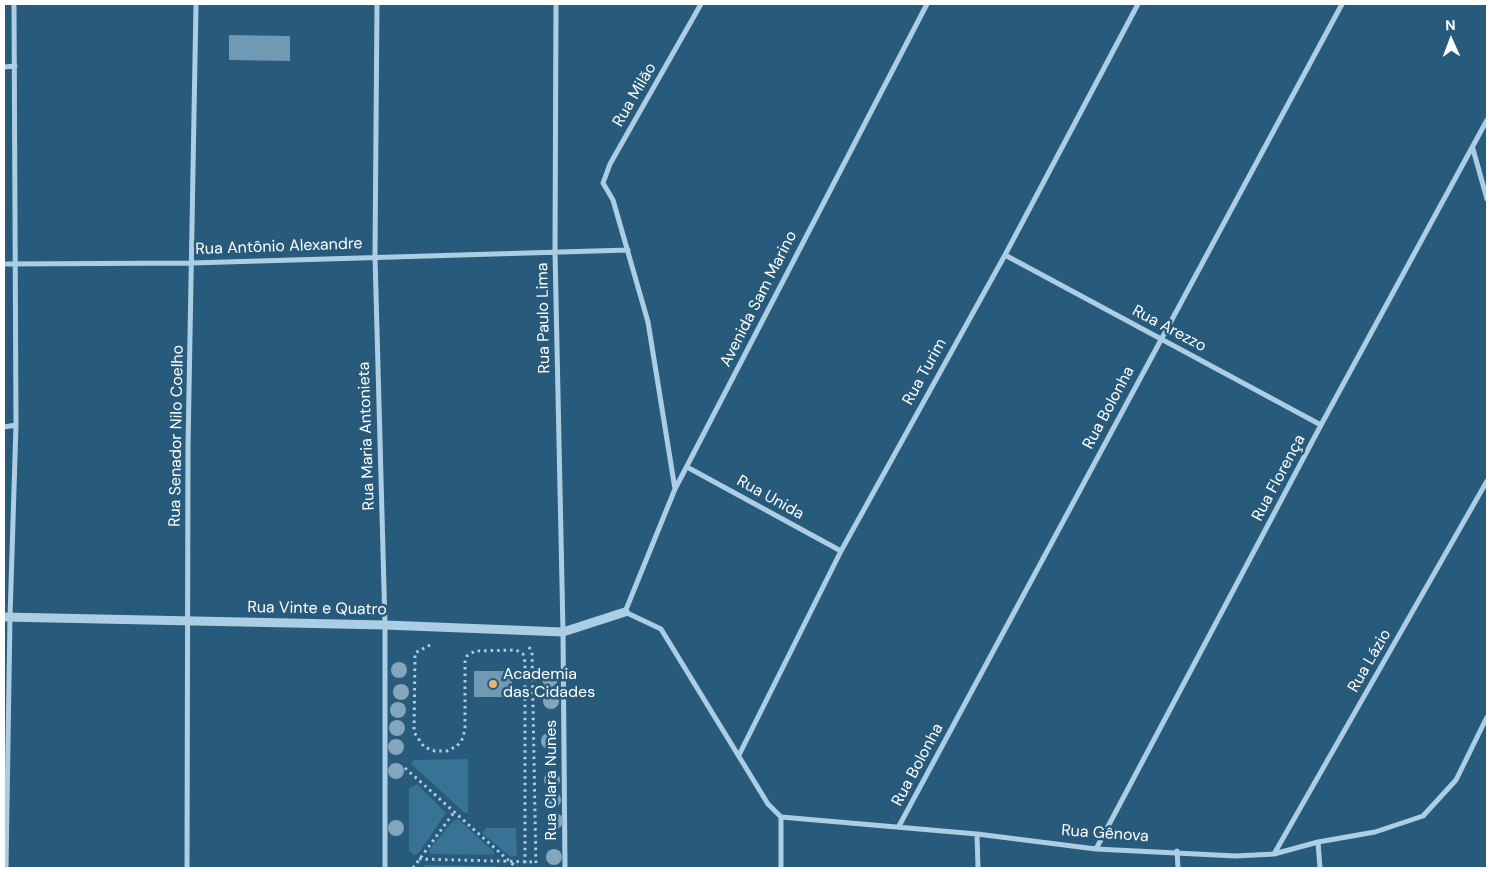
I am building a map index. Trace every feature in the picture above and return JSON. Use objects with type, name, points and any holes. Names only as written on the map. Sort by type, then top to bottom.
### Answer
[{"type":"street","points":[[6,868],[7,618],[16,425],[14,4]]},
{"type":"street","name":"Rua Senador Nilo Coelho","points":[[188,868],[188,447],[196,4]]},
{"type":"street","name":"Rua Maria Antonieta","points":[[377,4],[375,256],[385,625],[385,868]]},
{"type":"street","name":"Rua Paulo Lima","points":[[556,4],[555,251],[563,632]]},
{"type":"street","name":"Rua Milão","points":[[628,250],[613,200],[603,184],[610,164],[702,4]]},
{"type":"street","name":"Avenida Sam Marino","points":[[625,612],[675,490],[927,4]]},
{"type":"street","name":"Rua Turim","points":[[739,755],[841,551],[1005,255],[1138,4]]},
{"type":"street","name":"Rua Bolonha","points":[[899,826],[1160,338],[1342,4]]},
{"type":"street","points":[[4,67],[15,66]]},
{"type":"street","name":"Rua Florença","points":[[1096,849],[1321,425],[1473,150],[1487,120]]},
{"type":"street","points":[[1473,150],[1487,199]]},
{"type":"street","points":[[628,250],[648,322],[675,490]]},
{"type":"street","name":"Rua Antônio Alexandre","points":[[4,264],[192,264],[375,256],[628,250]]},
{"type":"street","name":"Rua Arezzo","points":[[1005,255],[1321,425]]},
{"type":"street","points":[[4,427],[16,425]]},
{"type":"street","name":"Rua Unida","points":[[687,467],[841,551]]},
{"type":"street","name":"Rua Lázio","points":[[1274,854],[1487,481]]},
{"type":"street","points":[[625,612],[661,629],[768,804],[781,818],[781,868]]},
{"type":"street","name":"Rua Vinte e Quatro","points":[[7,618],[385,625],[563,632],[625,612]]},
{"type":"street","name":"Rua Clara Nunes","points":[[563,632],[565,868]]},
{"type":"street","name":"Rua Gênova","points":[[781,818],[899,826],[1096,849],[1177,851],[1236,856],[1274,854],[1318,842],[1375,832],[1422,816],[1456,780],[1487,717]]},
{"type":"street","points":[[977,834],[978,868]]},
{"type":"street","points":[[1318,842],[1320,868]]},
{"type":"street","points":[[1177,851],[1178,868]]},
{"type":"path","points":[[427,641],[436,641]]},
{"type":"path","points":[[520,644],[528,646],[532,652],[536,868]]},
{"type":"path","points":[[436,645],[427,646],[415,654],[414,663],[414,732],[424,747],[435,751],[447,751],[457,746],[463,738],[465,728],[465,662],[467,656],[475,651],[516,650],[522,654],[525,662],[525,868]]},
{"type":"path","points":[[405,768],[517,868]]},
{"type":"path","points":[[413,868],[455,811]]},
{"type":"path","points":[[419,859],[536,862]]},
{"type":"shaded area","points":[[414,760],[468,760],[468,812],[465,813],[411,764]]},
{"type":"shaded area","points":[[417,784],[446,813],[418,854],[414,855],[409,850],[409,789]]},
{"type":"shaded area","points":[[458,819],[494,852],[494,855],[430,854],[429,850],[453,821]]},
{"type":"shaded area","points":[[486,828],[516,828],[517,855],[511,857],[482,833]]},
{"type":"shaded area","points":[[425,865],[493,866],[498,868],[421,868]]},
{"type":"building","points":[[229,35],[290,36],[290,61],[229,60]]},
{"type":"building","name":"Academia das Cidades","points":[[474,671],[512,671],[512,697],[474,697]]},
{"type":"place","name":"Academia das Cidades","points":[[493,684]]}]
